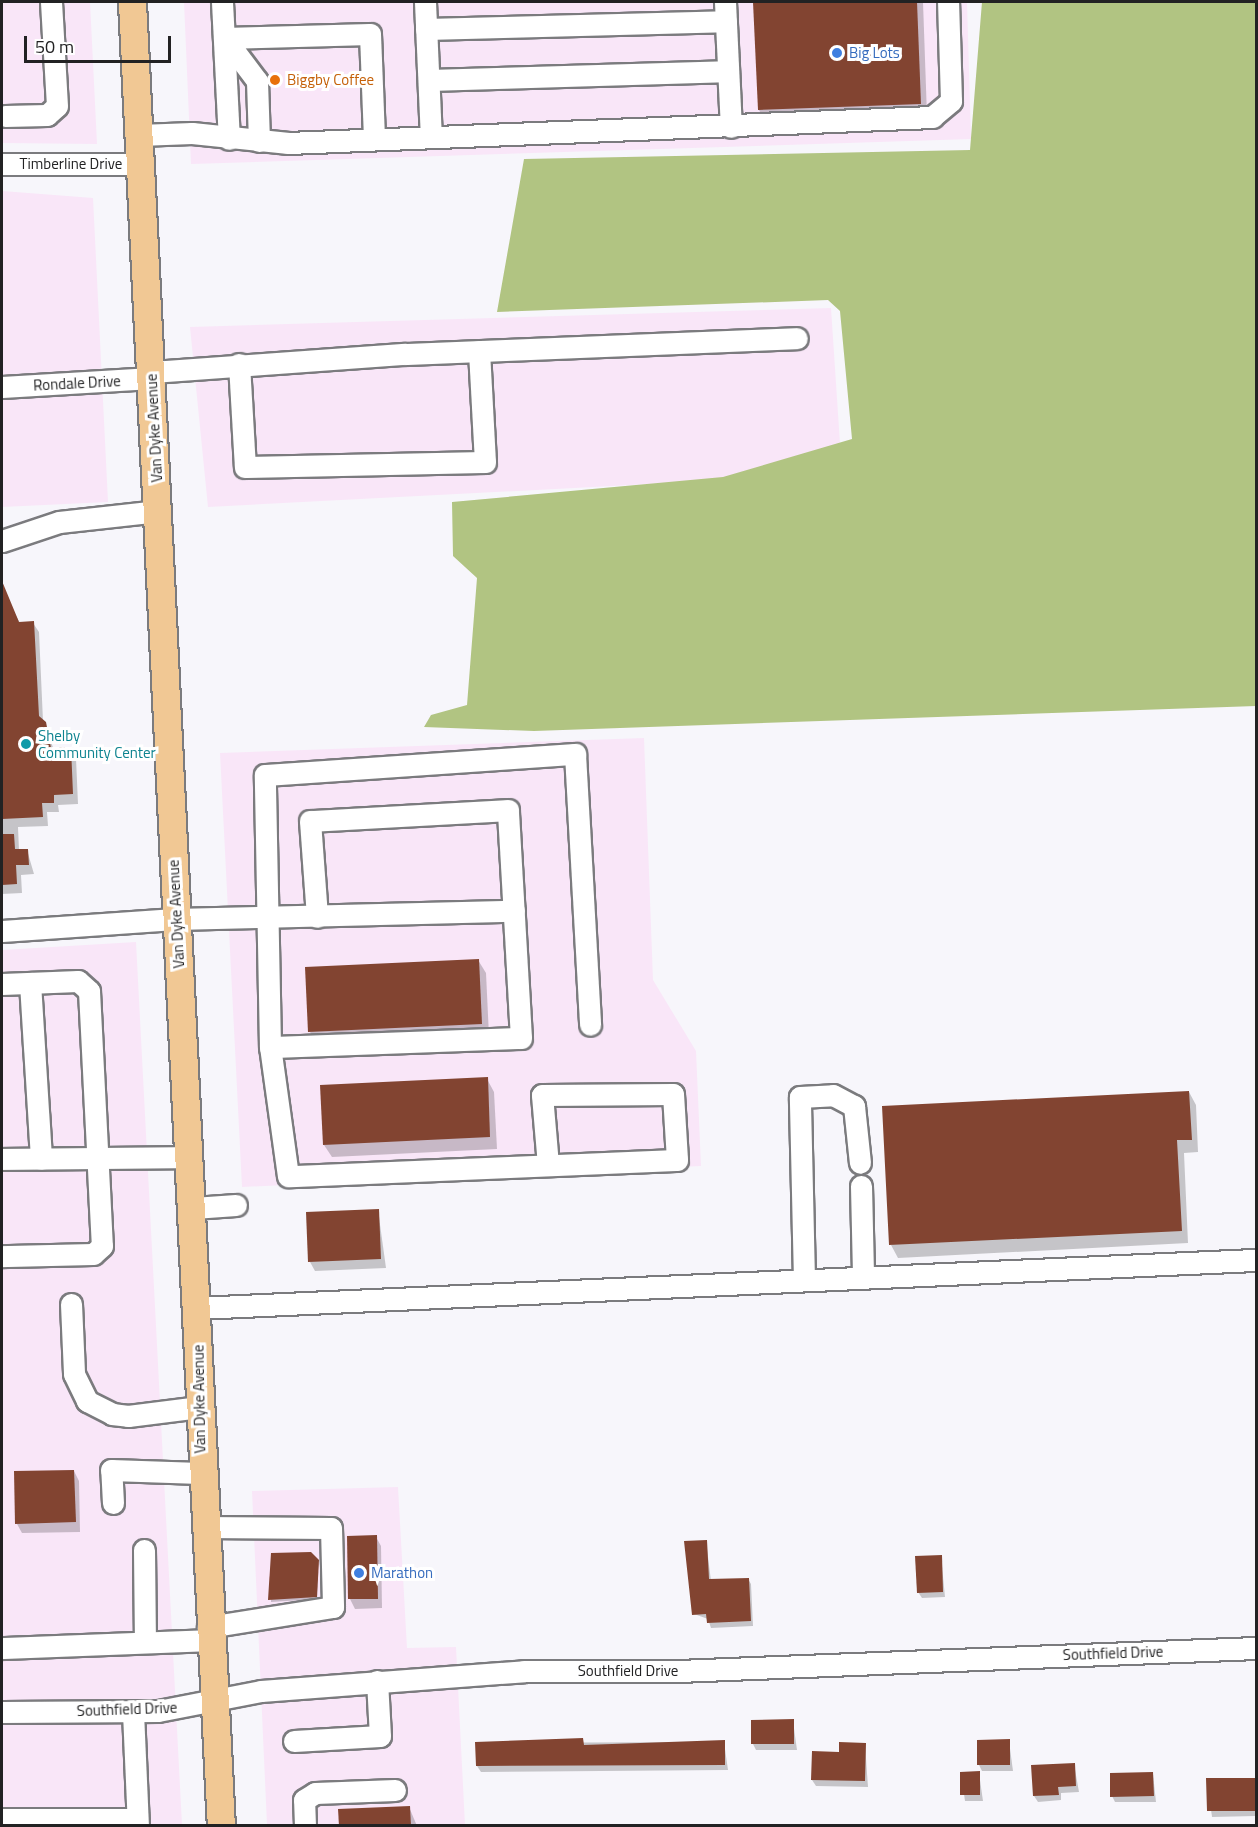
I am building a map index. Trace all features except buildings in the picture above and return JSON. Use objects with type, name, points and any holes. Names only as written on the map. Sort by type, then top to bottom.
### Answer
[{"type":"main road","name":"Van Dyke Avenue","points":[[132,2],[152,375],[175,919],[193,1208],[200,1473],[211,1703],[221,1826]]},
{"type":"street","points":[[5,116],[47,115],[57,105],[51,2]]},
{"type":"street","points":[[222,2],[233,49],[257,81],[259,141]]},
{"type":"street","points":[[425,2],[432,137]]},
{"type":"street","points":[[139,135],[259,141],[374,139],[731,127],[932,117],[951,101],[948,2]]},
{"type":"street","points":[[426,29],[725,11],[731,127]]},
{"type":"street","points":[[231,38],[370,34],[374,139]]},
{"type":"street","points":[[229,139],[231,38]]},
{"type":"street","points":[[429,80],[728,71]]},
{"type":"street","name":"Timberline Drive","points":[[2,164],[141,164]]},
{"type":"street","name":"Rondale Drive","points":[[2,387],[152,375],[239,364],[479,351],[797,338]]},
{"type":"street","points":[[239,364],[245,467],[484,462],[479,351]]},
{"type":"street","points":[[2,541],[58,522],[158,511]]},
{"type":"street","points":[[548,1165],[542,1095],[673,1094],[677,1160],[288,1176],[270,1047],[264,918],[266,775],[575,754],[590,1025]]},
{"type":"street","points":[[270,1047],[521,1038],[507,810],[310,821],[316,916]]},
{"type":"street","points":[[2,931],[175,919],[514,911]]},
{"type":"street","points":[[2,984],[78,981],[89,991],[102,1246],[93,1254],[2,1256]]},
{"type":"street","points":[[30,983],[41,1159]]},
{"type":"street","points":[[804,1280],[800,1097],[833,1095],[854,1106],[860,1163]]},
{"type":"street","points":[[2,1159],[190,1157]]},
{"type":"street","points":[[861,1186],[863,1277]]},
{"type":"street","points":[[193,1208],[237,1205]]},
{"type":"street","points":[[197,1308],[1257,1260]]},
{"type":"street","points":[[71,1304],[74,1374],[87,1401],[112,1414],[128,1416],[199,1407]]},
{"type":"street","points":[[113,1503],[111,1470],[200,1473]]},
{"type":"street","points":[[2,1648],[146,1641],[208,1633],[333,1607],[331,1528],[203,1527]]},
{"type":"street","points":[[144,1550],[146,1641]]},
{"type":"street","name":"Southfield Drive","points":[[2,1712],[133,1712],[211,1703],[261,1691],[524,1671],[678,1671],[1257,1647]]},
{"type":"street","points":[[294,1741],[380,1736],[377,1681]]},
{"type":"street","points":[[2,1819],[138,1822],[133,1712]]},
{"type":"street","points":[[305,1826],[304,1800],[315,1793],[395,1790]]},
{"type":"shaded area","points":[[2,2],[90,2],[97,144],[2,143]]},
{"type":"shaded area","points":[[184,2],[967,2],[971,139],[191,164]]},
{"type":"shaded area","points":[[2,191],[93,198],[108,502],[2,507]]},
{"type":"shaded area","points":[[831,308],[842,474],[208,507],[190,327]]},
{"type":"shaded area","points":[[644,738],[653,980],[696,1051],[701,1166],[242,1187],[220,753]]},
{"type":"shaded area","points":[[136,942],[182,1825],[2,1826],[2,950]]},
{"type":"shaded area","points":[[398,1487],[407,1648],[456,1647],[465,1825],[267,1825],[252,1491]]},
{"type":"green space","points":[[982,2],[1256,2],[1256,706],[534,731],[424,727],[431,715],[467,705],[477,578],[453,556],[452,502],[723,477],[852,439],[840,311],[828,300],[497,312],[524,159],[970,150]]},
{"type":"place","name":"Big Lots","points":[[837,53]]},
{"type":"place","name":"Biggby Coffee","points":[[275,80]]},
{"type":"place","name":"Shelby Community Center","points":[[26,744]]},
{"type":"place","name":"Marathon","points":[[359,1573]]}]
